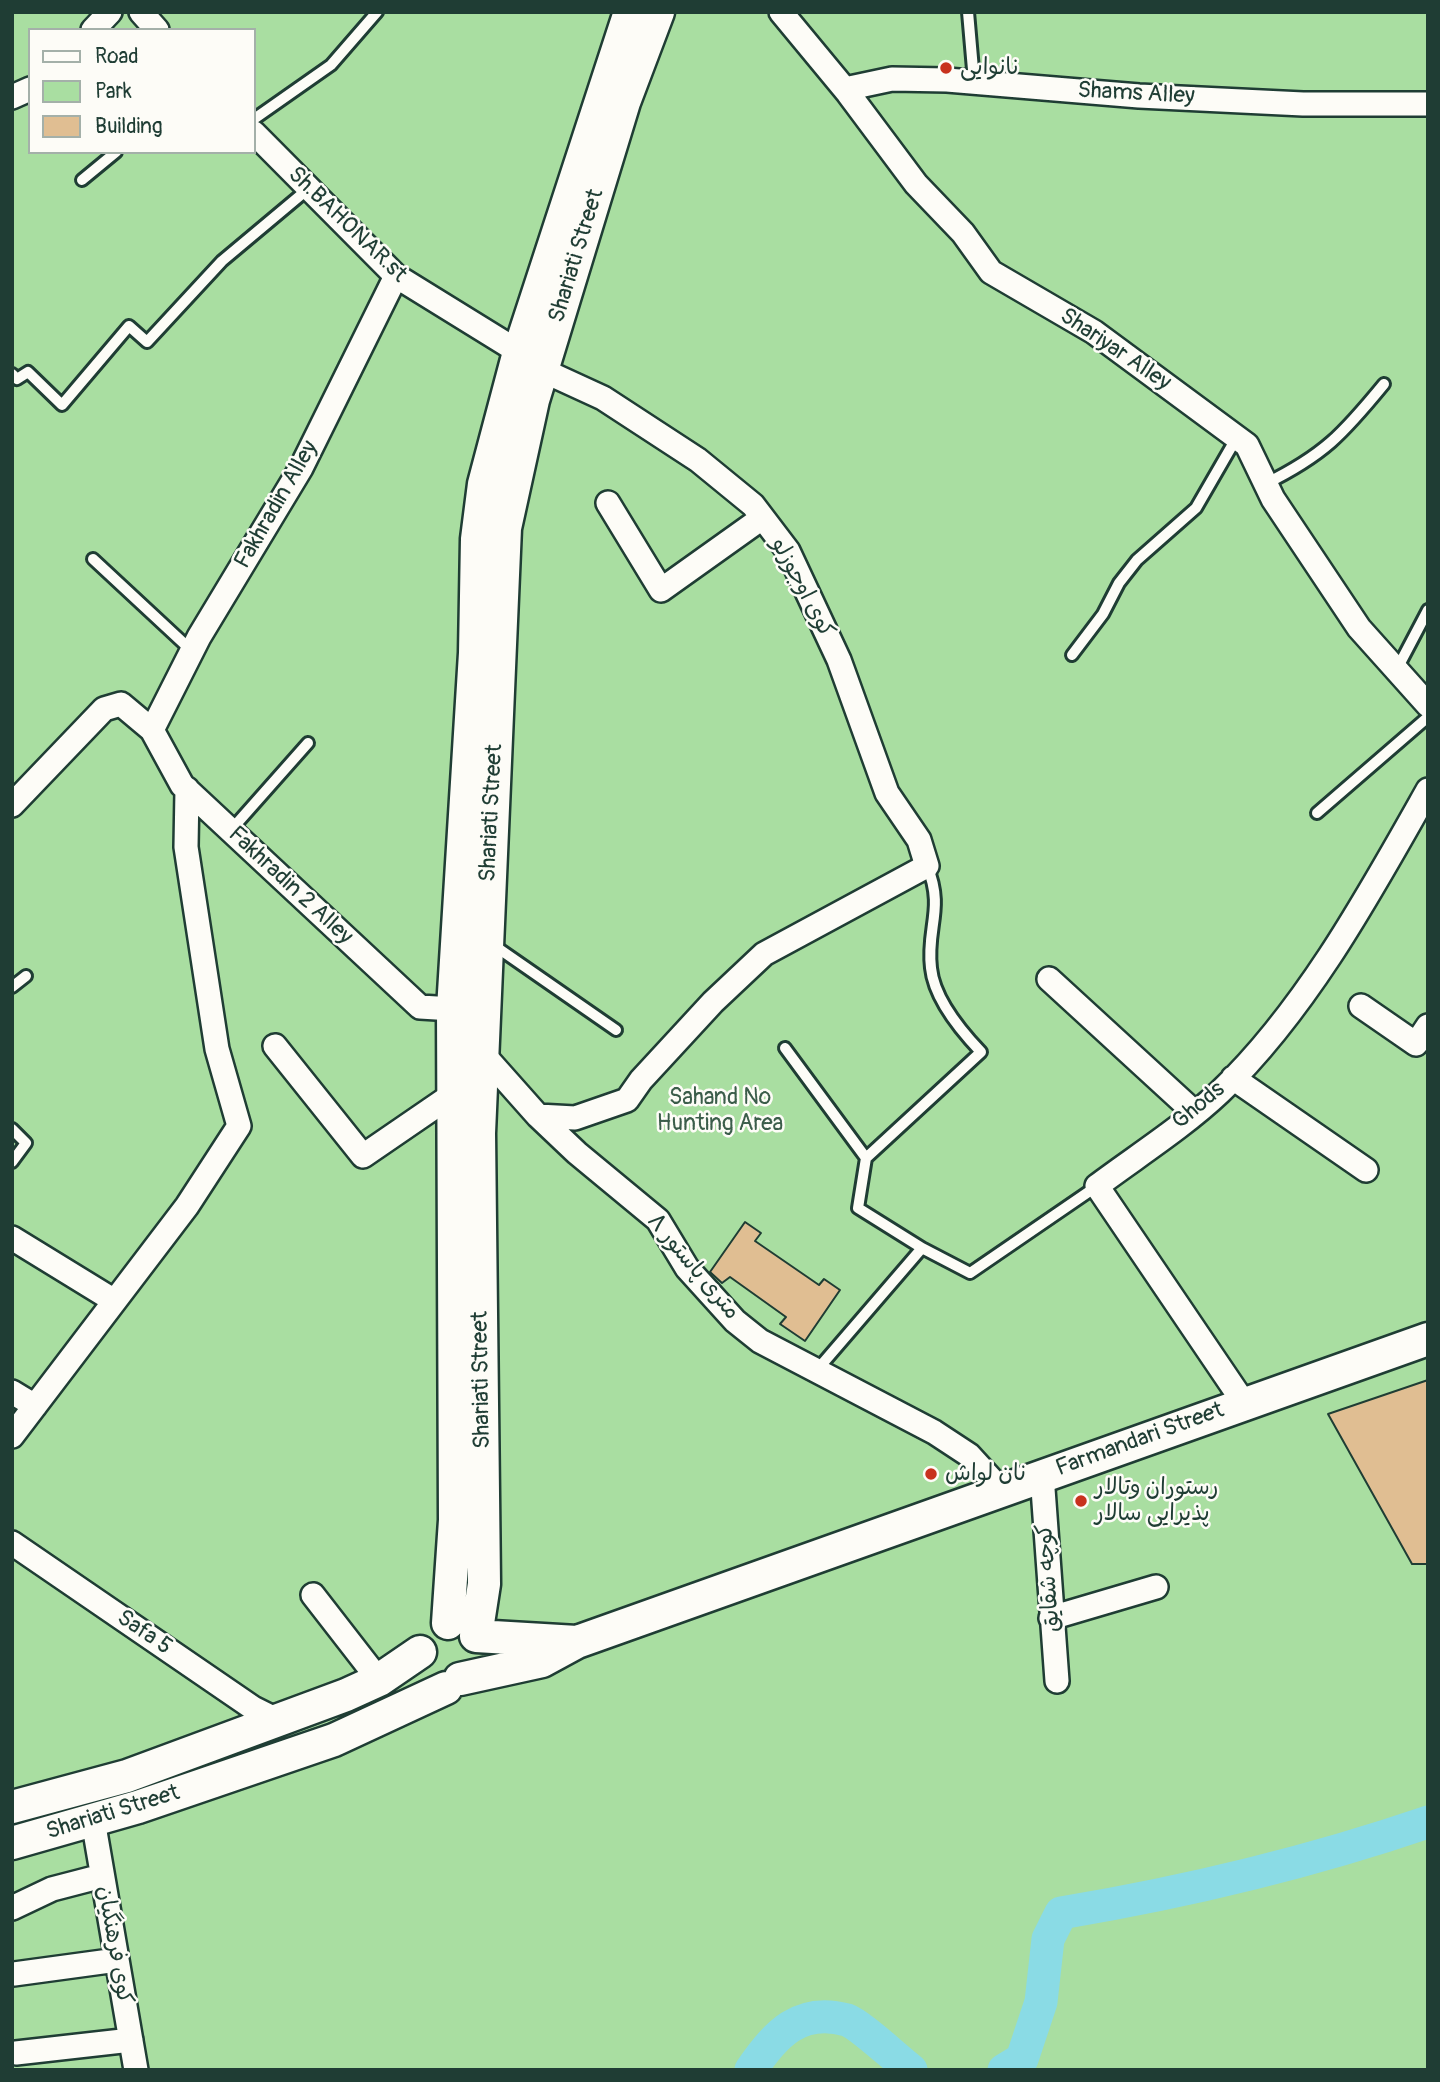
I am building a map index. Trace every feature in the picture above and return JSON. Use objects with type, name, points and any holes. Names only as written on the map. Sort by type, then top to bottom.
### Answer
[{"type":"main road","name":"Shariati Street","points":[[530,361],[630,12]]},
{"type":"main road","name":"Shariati Street","points":[[462,1629],[469,1520],[486,940],[475,653],[477,539],[484,484],[658,12]]},
{"type":"main road","name":"Shariati Street","points":[[469,1520],[452,1095],[453,1009],[480,777]]},
{"type":"main road","name":"Farmandari Street","points":[[453,1684],[542,1661],[577,1642],[1428,1339]]},
{"type":"main road","name":"Farmandari Street","points":[[462,1629],[577,1642]]},
{"type":"main road","points":[[462,1629],[475,1656],[453,1684],[434,1689],[421,1678],[418,1662],[420,1652],[433,1635],[462,1629]]},
{"type":"main road","name":"Shariati Street","points":[[12,1807],[127,1776],[277,1720],[379,1680],[420,1652]]},
{"type":"main road","name":"Shariati Street","points":[[12,1843],[138,1807],[334,1740],[453,1684]]},
{"type":"main road","points":[[127,1776],[138,1807]]},
{"type":"street","points":[[95,28],[110,12]]},
{"type":"street","points":[[141,12],[156,28]]},
{"type":"street","name":"Shariyar Alley","points":[[781,12],[845,89],[916,184],[963,233],[992,272],[1094,332],[1247,445],[1265,484],[1298,539],[1359,628],[1398,667],[1428,705]]},
{"type":"street","name":"Shams Alley","points":[[845,89],[892,79],[974,81],[1139,96],[1303,104],[1428,103]]},
{"type":"street","points":[[12,97],[28,90]]},
{"type":"street","name":"Sh.BAHONAR.st","points":[[256,135],[396,276],[530,361]]},
{"type":"street","name":"Fakhradin Alley","points":[[152,730],[192,651],[301,468],[396,276]]},
{"type":"street","name":"کوی اوجوزلو","points":[[530,361],[603,398],[698,460],[753,505],[788,551],[839,660],[887,793],[919,841],[927,866]]},
{"type":"street","points":[[608,503],[661,590],[762,518]]},
{"type":"street","points":[[12,805],[104,709],[121,704],[152,730]]},
{"type":"street","name":"Fakhradin 2 Alley","points":[[152,730],[163,755],[187,789],[420,1007],[453,1009]]},
{"type":"street","points":[[12,1436],[187,1206],[239,1126],[217,1049],[186,847],[187,789]]},
{"type":"street","name":"Ghods","points":[[1097,1186],[1195,1112],[1233,1078],[1280,1027],[1384,868],[1428,790]]},
{"type":"street","points":[[538,1116],[575,1118],[627,1100],[641,1080],[713,1002],[764,954],[927,866]]},
{"type":"street","points":[[1049,979],[1195,1112]]},
{"type":"street","points":[[1361,1006],[1416,1044],[1428,1026]]},
{"type":"street","points":[[275,1046],[363,1156],[452,1095]]},
{"type":"street","name":"۸ متری پاستور","points":[[482,1053],[538,1116],[577,1153],[658,1220],[687,1268],[735,1321],[761,1341],[943,1437],[969,1455],[1001,1490]]},
{"type":"street","points":[[1233,1078],[1366,1170]]},
{"type":"street","points":[[1097,1186],[1244,1403]]},
{"type":"street","points":[[12,1238],[113,1300]]},
{"type":"street","points":[[12,1392],[35,1406]]},
{"type":"street","name":"کوچه شقایق","points":[[1042,1475],[1051,1618],[1058,1681]]},
{"type":"street","name":"Safa 5","points":[[12,1543],[253,1708],[277,1720]]},
{"type":"street","points":[[1051,1618],[1156,1587]]},
{"type":"street","points":[[313,1595],[379,1680]]},
{"type":"street","name":"کوی فرهنگیان","points":[[93,1820],[136,2070]]},
{"type":"street","points":[[12,1908],[52,1889],[102,1876]]},
{"type":"street","points":[[14,1974],[117,1960]]},
{"type":"street","points":[[16,2053],[131,2040]]},
{"type":"lane","points":[[256,118],[331,65],[377,12]]},
{"type":"lane","points":[[968,12],[974,81]]},
{"type":"lane","points":[[82,180],[114,154]]},
{"type":"lane","points":[[12,374],[17,379],[28,372],[62,405],[129,326],[147,342],[222,261],[308,189]]},
{"type":"lane","points":[[1265,484],[1303,465],[1326,449],[1384,384]]},
{"type":"lane","points":[[1072,655],[1103,614],[1119,583],[1137,560],[1196,508],[1237,437]]},
{"type":"lane","points":[[93,559],[192,651]]},
{"type":"lane","points":[[1398,667],[1428,610]]},
{"type":"lane","points":[[1317,813],[1428,718]]},
{"type":"lane","points":[[231,830],[308,743]]},
{"type":"lane","points":[[927,866],[937,889],[930,969],[941,996],[964,1033],[981,1052],[866,1158],[858,1208],[922,1248],[970,1273],[1097,1186]]},
{"type":"lane","points":[[486,940],[617,1030]]},
{"type":"lane","points":[[12,986],[26,976]]},
{"type":"lane","points":[[785,1048],[866,1158]]},
{"type":"lane","points":[[12,1129],[26,1143],[12,1162]]},
{"type":"lane","points":[[817,1370],[922,1248]]},
{"type":"green space","name":"Sahand No Hunting Area","points":[[12,12],[1428,12],[1428,2070],[12,2070]]},
{"type":"building","points":[[745,1222],[761,1233],[755,1241],[819,1285],[824,1279],[840,1290],[805,1341],[780,1324],[786,1317],[730,1277],[722,1283],[710,1272]]},
{"type":"building","points":[[1428,1380],[1428,1564],[1412,1564],[1328,1414]]},
{"type":"waterway","points":[[1004,2070],[1022,2059],[1041,2002],[1048,1939],[1061,1913],[1246,1875],[1338,1851],[1428,1822]]},
{"type":"waterway","points":[[751,2070],[780,2035],[790,2027],[816,2017],[830,2017],[853,2023],[911,2070]]},
{"type":"place","name":"نانوایی","points":[[946,68]]},
{"type":"place","name":"نان لواش","points":[[931,1474]]},
{"type":"place","name":"رستوران وتالار پذیرایی سالار","points":[[1081,1501]]}]
